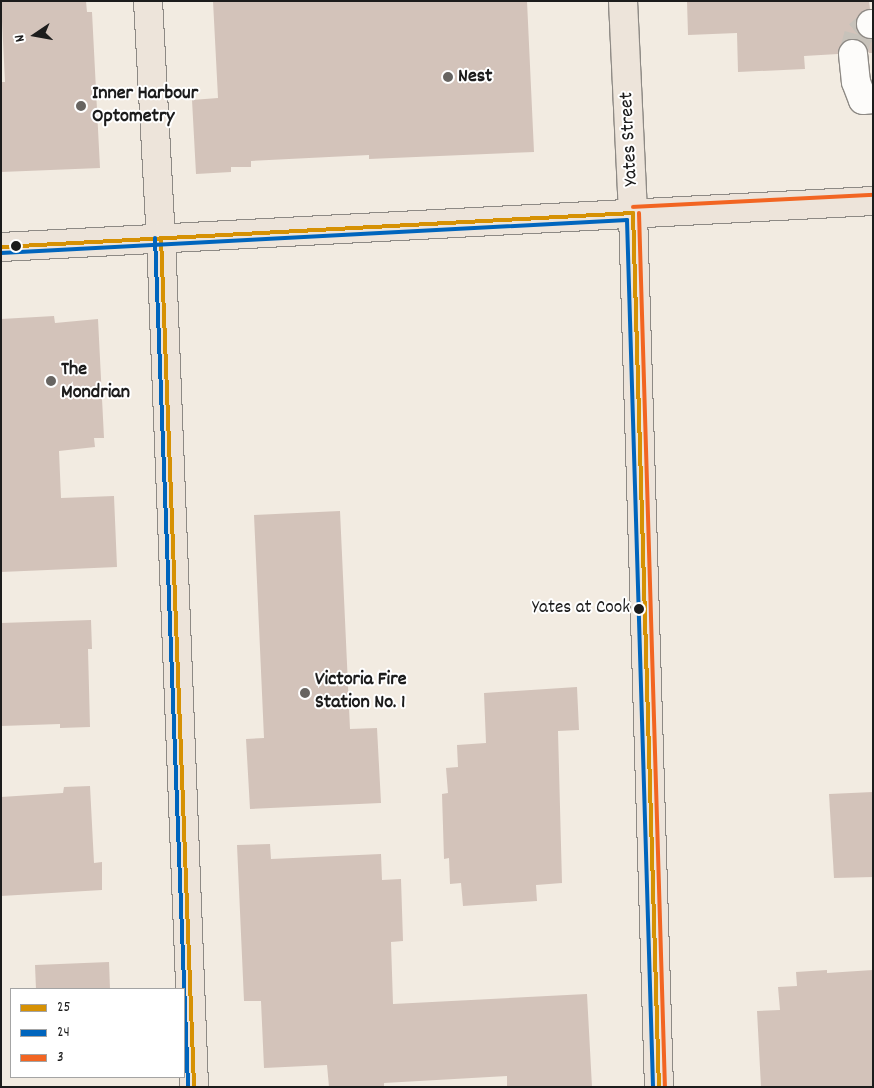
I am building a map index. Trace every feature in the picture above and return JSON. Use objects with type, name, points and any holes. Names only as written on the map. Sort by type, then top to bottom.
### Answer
[{"type":"main road","points":[[148,1],[162,238],[194,1087]]},
{"type":"main road","name":"Yates Street","points":[[623,1],[633,213],[659,1087]]},
{"type":"main road","points":[[1,247],[873,201]]},
{"type":"lane","points":[[853,54],[856,82],[863,100],[873,99]]},
{"type":"building","points":[[1,1],[86,1],[87,12],[92,12],[100,168],[1,172],[1,82],[5,82]]},
{"type":"building","points":[[213,1],[527,1],[534,152],[369,159],[369,155],[251,161],[251,167],[231,167],[231,172],[196,174],[192,100],[218,98]]},
{"type":"building","points":[[687,1],[869,1],[870,9],[858,16],[855,24],[863,37],[872,40],[873,53],[869,53],[860,40],[851,39],[843,42],[838,54],[804,56],[805,69],[738,72],[737,33],[688,35]]},
{"type":"building","points":[[54,316],[55,323],[98,319],[104,438],[94,438],[95,447],[59,451],[61,498],[114,496],[117,567],[1,572],[1,319]]},
{"type":"building","name":"Victoria Fire Station No. 1","points":[[340,511],[350,729],[377,728],[381,803],[250,809],[246,739],[264,738],[254,515]]},
{"type":"building","points":[[91,620],[92,649],[88,649],[90,727],[60,728],[60,724],[1,726],[1,623]]},
{"type":"building","points":[[577,687],[579,730],[558,731],[562,883],[536,885],[537,901],[463,906],[461,883],[450,884],[449,858],[444,859],[442,794],[448,793],[446,768],[458,767],[457,745],[486,743],[484,693]]},
{"type":"building","points":[[90,786],[94,863],[102,862],[102,890],[1,896],[1,797],[63,793],[64,787]]},
{"type":"building","points":[[873,792],[873,877],[834,878],[829,794]]},
{"type":"building","points":[[270,844],[271,859],[381,854],[382,880],[401,879],[403,941],[391,942],[393,1004],[587,994],[592,1087],[507,1087],[507,1076],[384,1083],[384,1087],[329,1087],[327,1065],[264,1068],[261,1001],[244,1001],[237,845]]},
{"type":"building","points":[[109,962],[110,988],[36,988],[35,965]]},
{"type":"building","points":[[827,970],[827,973],[873,970],[873,1087],[761,1087],[757,1011],[780,1010],[778,987],[797,986],[796,972]]},
{"type":"tunnel","points":[[853,54],[858,35],[871,24]]},
{"type":"transit line","name":"3","points":[[633,207],[873,195]]},
{"type":"transit line","name":"25","points":[[633,213],[659,1087]]},
{"type":"transit line","name":"25","points":[[1,247],[633,213]]},
{"type":"transit line","name":"3","points":[[639,213],[665,1087]]},
{"type":"transit line","name":"24","points":[[1,253],[627,220],[653,1087]]},
{"type":"transit line","name":"24","points":[[155,238],[184,988]]},
{"type":"transit line","name":"25","points":[[161,238],[194,1087]]},
{"type":"transit line","name":"24","points":[[185,1010],[188,1087]]},
{"type":"place","name":"Nest","points":[[448,77]]},
{"type":"place","name":"Inner Harbour Optometry","points":[[81,106]]},
{"type":"place","name":"The Mondrian","points":[[51,381]]},
{"type":"place","name":"Yates at Cook","points":[[639,609]]},
{"type":"place","name":"Victoria Fire Station No. 1","points":[[305,693]]}]
